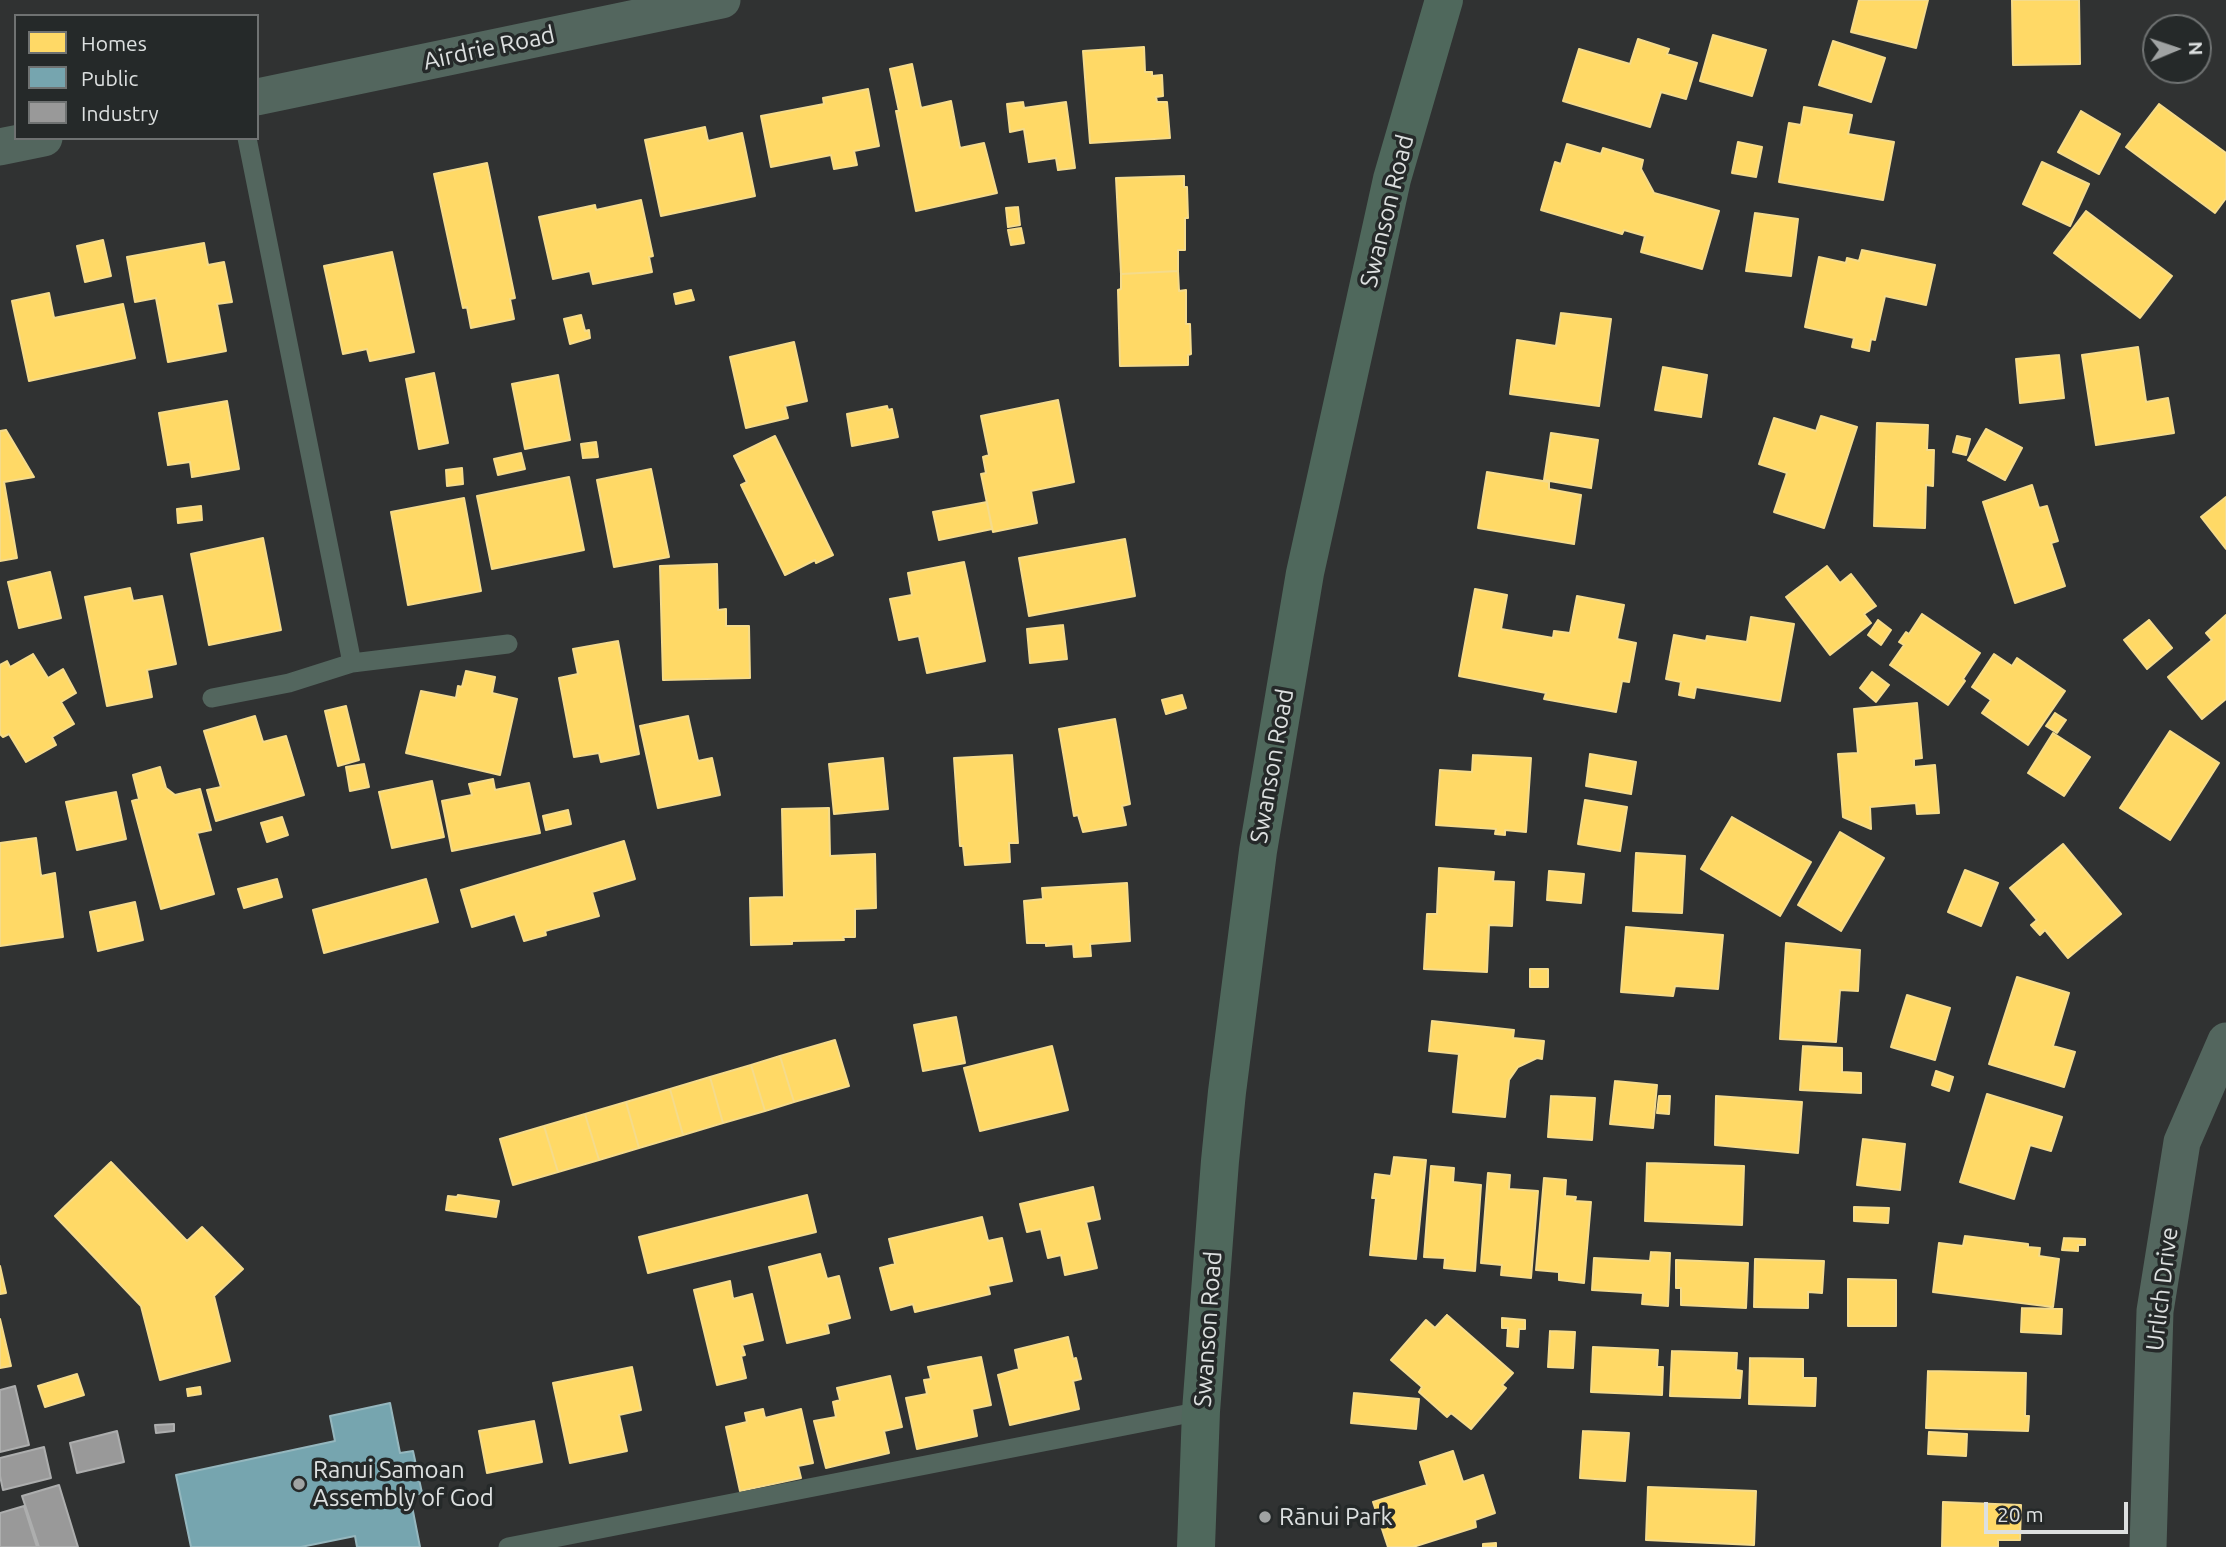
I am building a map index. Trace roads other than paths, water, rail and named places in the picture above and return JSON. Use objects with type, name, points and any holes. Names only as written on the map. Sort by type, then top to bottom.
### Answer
[{"type":"main road","name":"Swanson Road","points":[[1196,1547],[1201,1411],[1223,1133],[1241,970],[1258,851],[1305,573],[1392,179],[1444,0]]},
{"type":"street","name":"Airdrie Road","points":[[259,97],[722,0]]},
{"type":"street","points":[[0,147],[34,140]]},
{"type":"street","name":"Urlich Drive","points":[[2148,1547],[2155,1311],[2182,1142],[2226,1041]]},
{"type":"lane","points":[[247,140],[352,663]]},
{"type":"lane","points":[[212,698],[289,683],[352,663],[508,644]]},
{"type":"lane","points":[[508,1547],[1201,1411]]},
{"type":"place","name":"Ranui Samoan Assembly of God","points":[[299,1484]]},
{"type":"place","name":"Rānui Park","points":[[1265,1517]]}]
